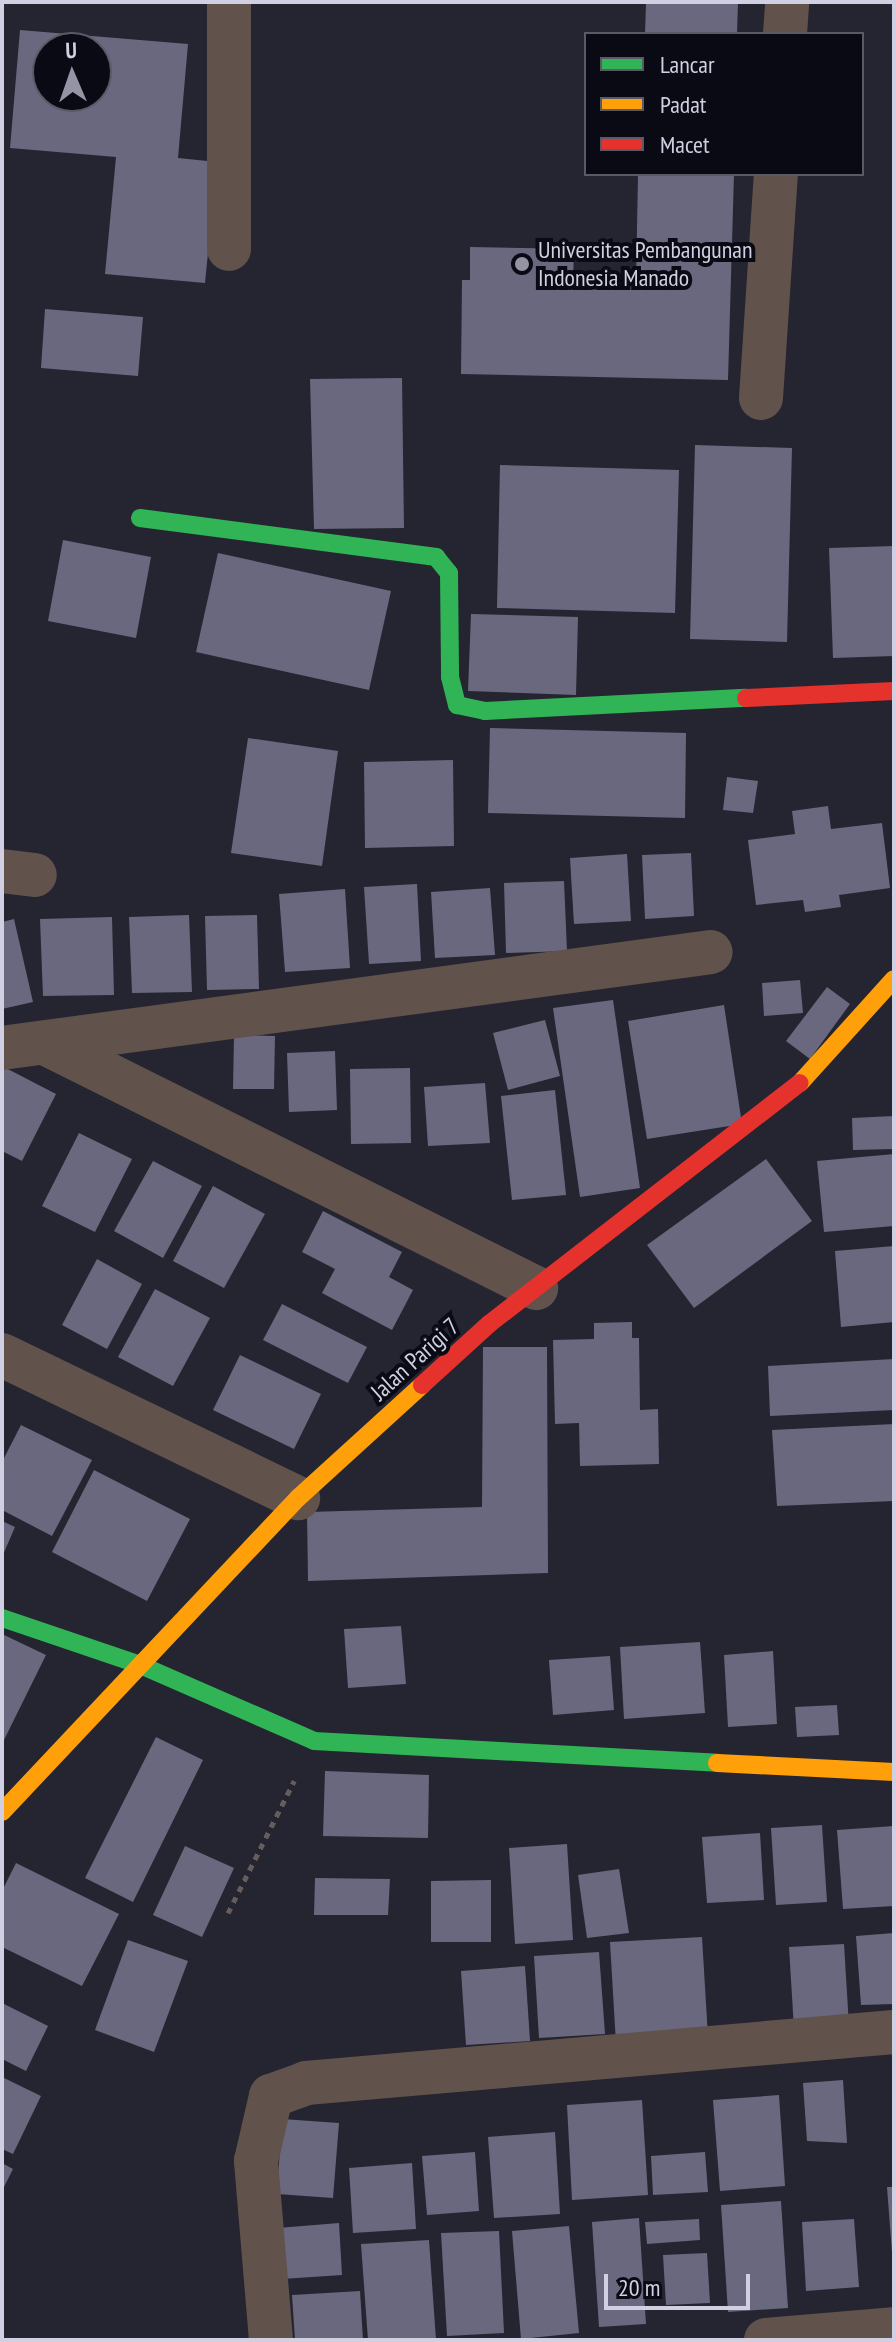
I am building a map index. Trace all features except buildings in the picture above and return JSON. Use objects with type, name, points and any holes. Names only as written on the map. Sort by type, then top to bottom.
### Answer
[{"type":"street","points":[[229,2],[229,249]]},
{"type":"street","points":[[785,32],[787,2]]},
{"type":"street","points":[[761,398],[776,176]]},
{"type":"street","points":[[140,518],[436,557],[449,573],[450,677],[457,705],[485,711],[894,691]]},
{"type":"street","points":[[2,1048],[711,952]]},
{"type":"street","name":"Jalan Parigi 7","points":[[2,1812],[138,1664],[298,1498],[536,1288],[791,1092],[894,979]]},
{"type":"street","points":[[45,1043],[536,1288]]},
{"type":"street","points":[[2,1355],[298,1498]]},
{"type":"street","points":[[2,1618],[138,1664],[314,1741],[894,1772]]},
{"type":"street","points":[[271,2340],[256,2161],[271,2096],[306,2083],[894,2032]]},
{"type":"street","points":[[766,2340],[894,2329]]},
{"type":"path","points":[[228,1913],[314,1741]]},
{"type":"traffic: fast","points":[[140,518],[436,557],[449,573],[450,677],[457,705],[485,711],[746,698]]},
{"type":"traffic: fast","points":[[2,1618],[138,1664],[314,1741],[717,1763]]},
{"type":"traffic: slow","points":[[800,1083],[894,979]]},
{"type":"traffic: slow","points":[[2,1812],[298,1498],[422,1385]]},
{"type":"traffic: slow","points":[[717,1763],[894,1772]]},
{"type":"traffic: jam","points":[[746,698],[894,691]]},
{"type":"traffic: jam","points":[[422,1385],[489,1324],[800,1083]]},
{"type":"place","name":"Universitas Pembangunan Indonesia Manado","points":[[522,264]]}]
